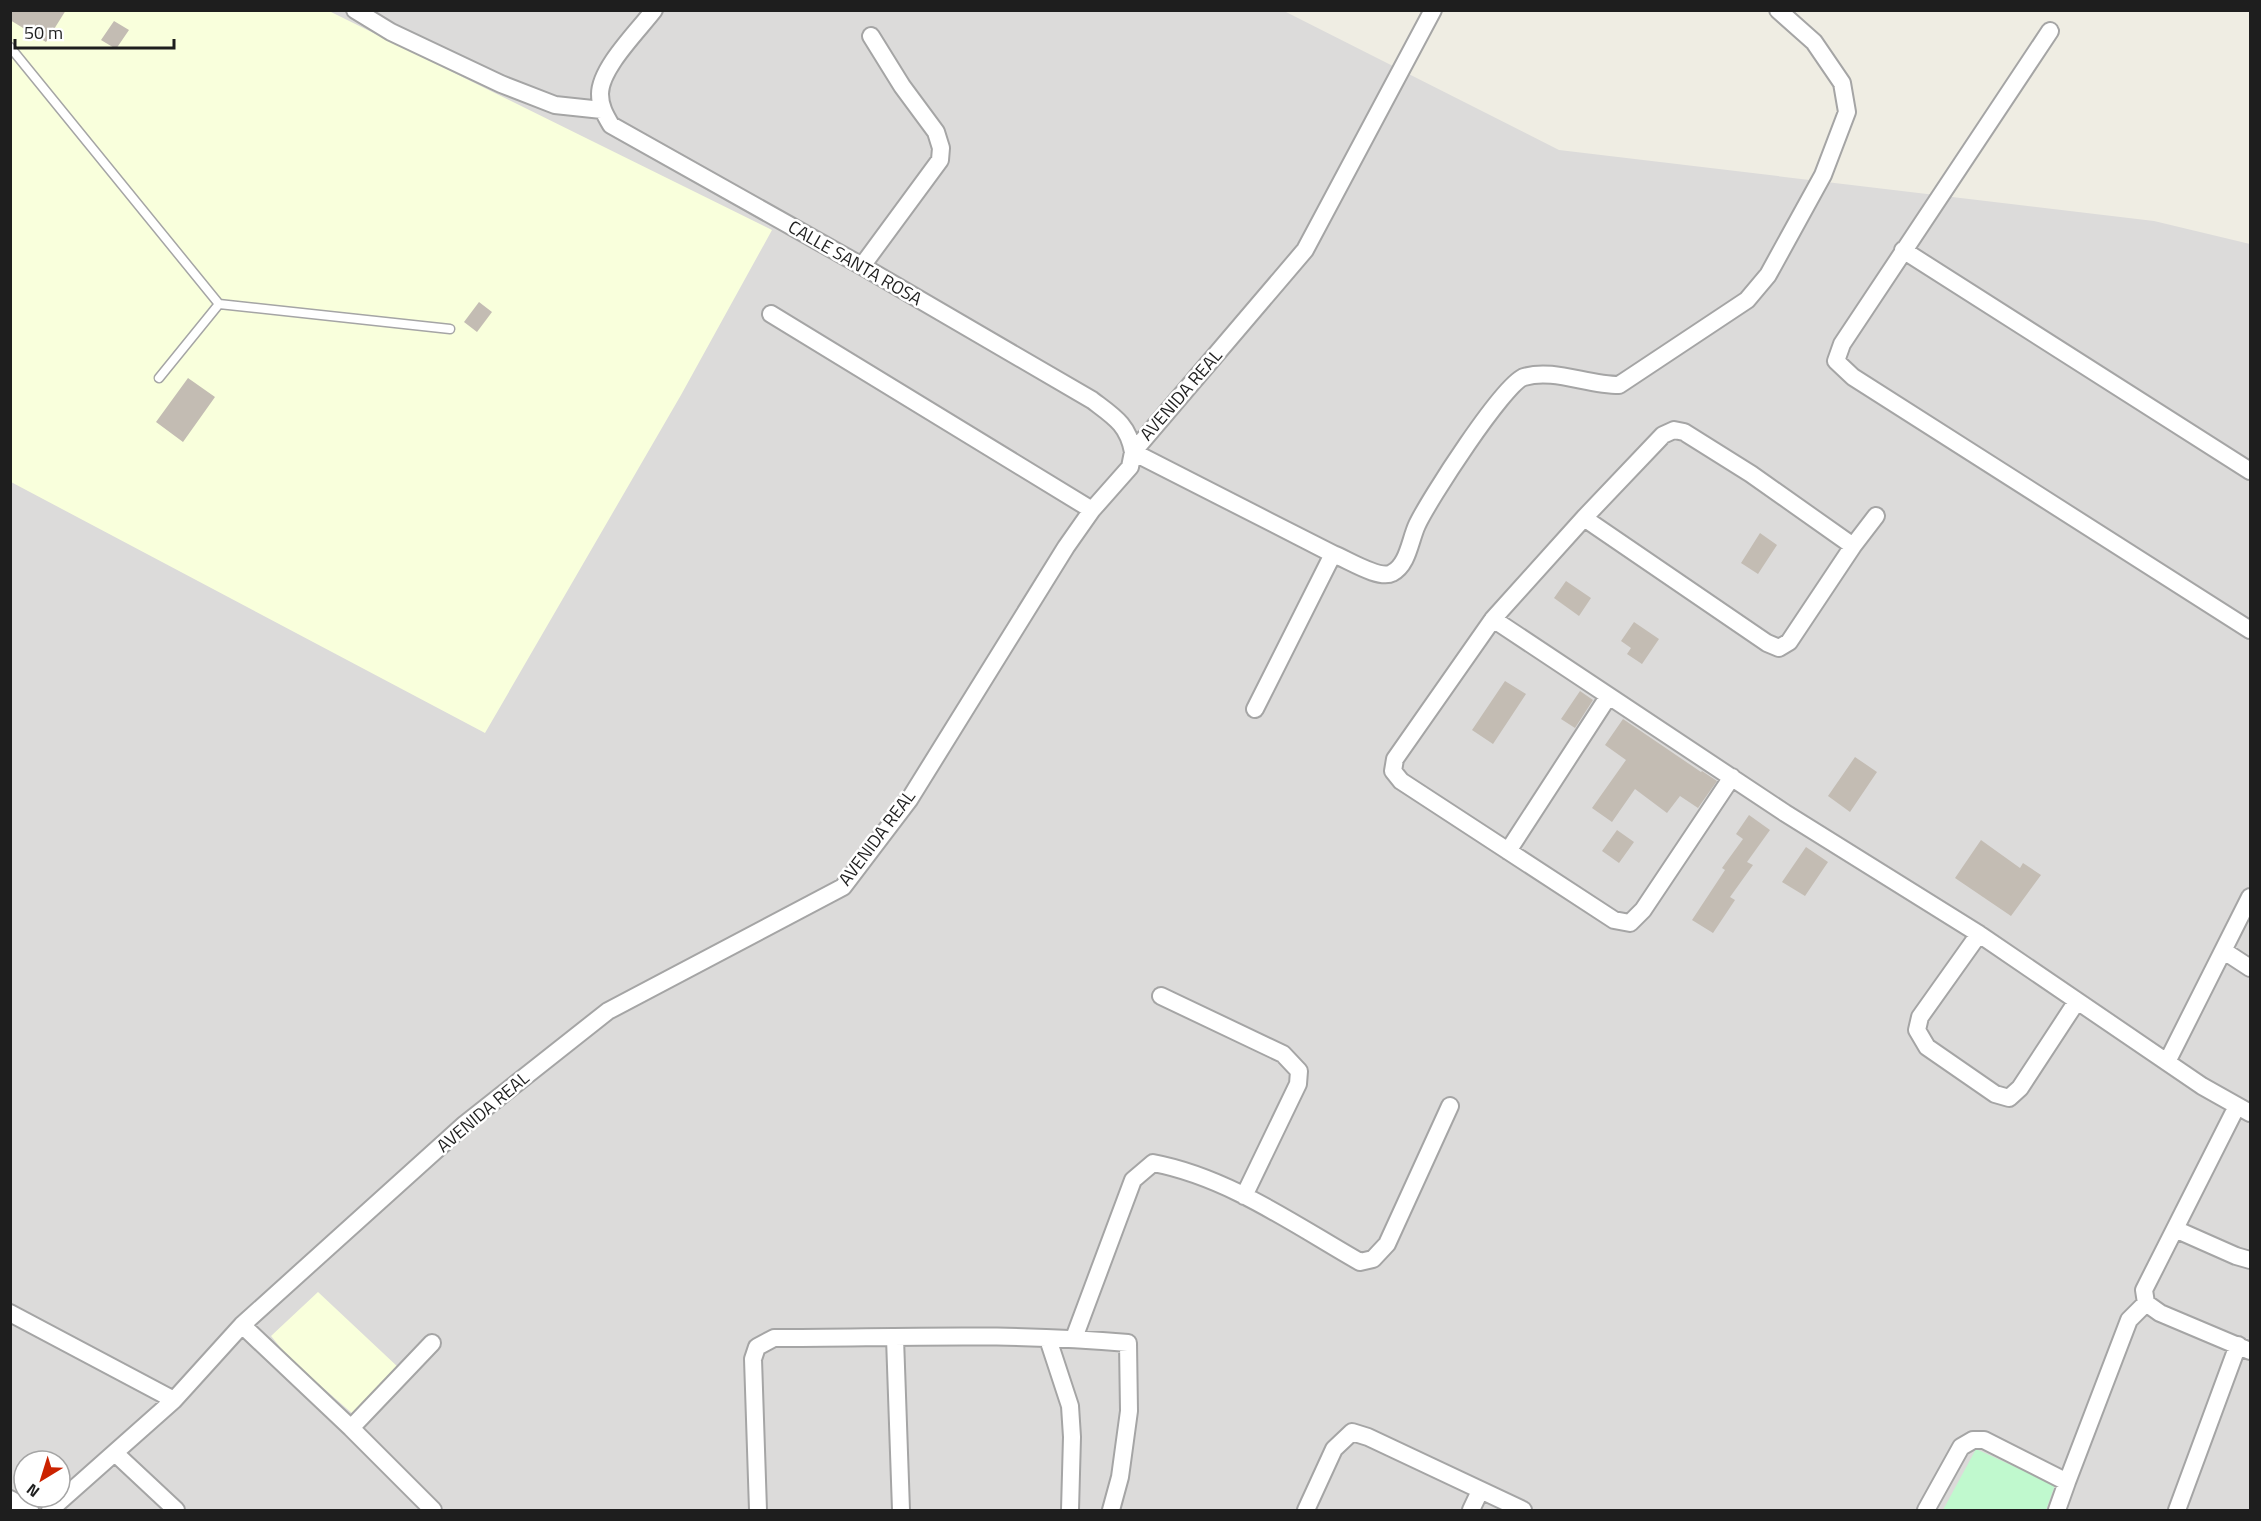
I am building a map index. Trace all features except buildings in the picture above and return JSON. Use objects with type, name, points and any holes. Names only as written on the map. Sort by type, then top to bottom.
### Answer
[{"type":"street","points":[[355,10],[391,32],[501,84],[555,105],[602,110],[600,92],[605,73],[654,10]]},
{"type":"street","name":"AVENIDA REAL","points":[[50,1510],[174,1400],[242,1325],[465,1124],[608,1011],[843,887],[909,800],[1066,547],[1092,510],[1130,467],[1133,452],[1305,250],[1433,10]]},
{"type":"street","points":[[1133,452],[1333,554],[1379,575],[1391,574],[1402,566],[1417,524],[1457,459],[1503,395],[1520,377],[1542,372],[1600,385],[1619,385],[1747,300],[1768,275],[1822,175],[1847,111],[1842,83],[1814,42],[1778,10]]},
{"type":"street","points":[[2049,31],[1842,344],[1836,361],[1853,377],[2250,630]]},
{"type":"street","points":[[862,266],[940,160],[941,148],[936,132],[902,86],[871,36]]},
{"type":"street","name":"CALLE SANTA ROSA","points":[[602,110],[611,125],[862,266],[1092,400],[1123,424],[1131,438],[1133,452]]},
{"type":"street","points":[[1903,250],[2250,471]]},
{"type":"street","points":[[771,314],[1092,510]]},
{"type":"street","points":[[1732,777],[1643,910],[1630,923],[1614,920],[1401,781],[1393,771],[1395,759],[1493,619],[1663,435],[1674,430],[1684,432],[1751,474],[1853,546]]},
{"type":"street","points":[[1584,518],[1767,644],[1779,648],[1789,642],[1853,546],[1876,516]]},
{"type":"street","points":[[1255,709],[1333,554]]},
{"type":"street","points":[[1493,619],[1608,697],[1979,934],[2202,1086],[2244,1109],[2175,1229],[2144,1290],[2146,1303],[2160,1313],[2244,1348],[2177,1510]]},
{"type":"street","points":[[1508,851],[1608,697]]},
{"type":"street","points":[[2168,1062],[2250,897]]},
{"type":"street","points":[[1979,934],[1920,1017],[1917,1030],[1927,1047],[1995,1094],[2009,1098],[2020,1088],[2078,1001]]},
{"type":"street","points":[[2224,951],[2250,968]]},
{"type":"street","points":[[1161,996],[1283,1054],[1299,1071],[1298,1084],[1244,1196]]},
{"type":"street","points":[[1074,1338],[1133,1180],[1154,1163],[1177,1167],[1244,1196],[1360,1262],[1373,1259],[1387,1244],[1450,1106]]},
{"type":"street","points":[[2175,1229],[2250,1260]]},
{"type":"street","points":[[2057,1510],[2129,1320],[2146,1303]]},
{"type":"street","points":[[10,1312],[174,1400]]},
{"type":"street","points":[[242,1325],[351,1428],[433,1510]]},
{"type":"street","points":[[758,1510],[753,1359],[757,1347],[774,1338],[1011,1337],[1074,1338],[1128,1343],[1129,1411],[1120,1477],[1111,1510]]},
{"type":"street","points":[[895,1338],[901,1510]]},
{"type":"street","points":[[1048,1339],[1070,1406],[1072,1437],[1070,1510]]},
{"type":"street","points":[[351,1428],[432,1343]]},
{"type":"street","points":[[1306,1510],[1334,1449],[1352,1432],[1368,1437],[1523,1510]]},
{"type":"street","points":[[1926,1510],[1961,1448],[1973,1440],[1984,1440],[2067,1482]]},
{"type":"street","points":[[115,1453],[176,1510]]},
{"type":"street","points":[[1470,1510],[1480,1491]]},
{"type":"street","points":[[10,1499],[30,1510]]},
{"type":"lane","points":[[10,47],[219,304],[450,329]]},
{"type":"lane","points":[[159,378],[219,304]]},
{"type":"shaded area","points":[[10,11],[1284,11],[1559,150],[2154,221],[2250,244],[2250,1510],[11,1510]]},
{"type":"shaded area","points":[[10,11],[329,11],[772,230],[681,395],[485,733],[11,482]]},
{"type":"shaded area","points":[[318,1292],[399,1368],[354,1415],[289,1358],[271,1336]]},
{"type":"green space","points":[[1976,1449],[2055,1485],[2046,1510],[1943,1510]]}]
